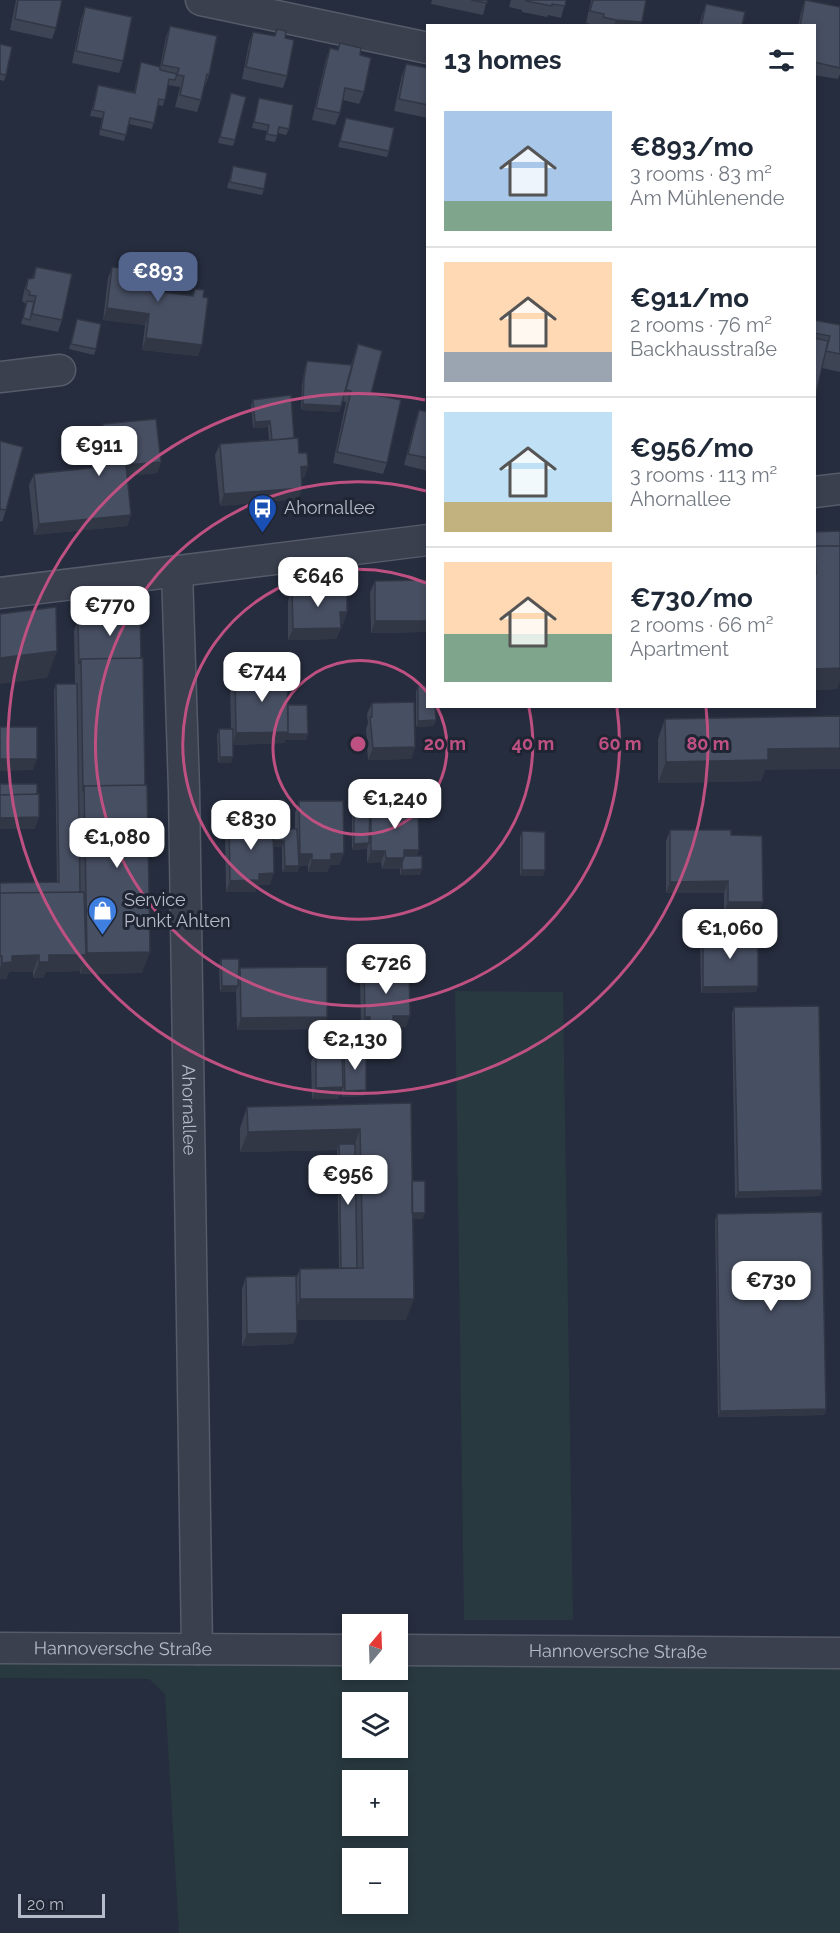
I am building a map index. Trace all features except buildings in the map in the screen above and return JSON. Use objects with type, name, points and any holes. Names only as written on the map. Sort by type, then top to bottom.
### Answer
[{"type":"street","points":[[201,0],[426,48]]},
{"type":"street","points":[[0,377],[60,370]]},
{"type":"street","points":[[816,492],[840,489]]},
{"type":"street","points":[[0,592],[426,540]]},
{"type":"street","name":"Ahornallee","points":[[177,572],[184,790],[197,1649]]},
{"type":"street","name":"Hannoversche Straße","points":[[0,1648],[342,1650]]},
{"type":"street","name":"Hannoversche Straße","points":[[408,1650],[840,1653]]},
{"type":"shaded area","points":[[455,991],[563,992],[573,1620],[464,1620]]},
{"type":"shaded area","points":[[0,1661],[342,1663],[342,1680],[408,1680],[408,1663],[840,1665],[840,1933],[179,1933],[165,1694],[149,1679],[0,1678]]},
{"type":"place","name":"Ahornallee","points":[[263,534]]},
{"type":"place","name":"Service Punkt Ahlten","points":[[103,936]]}]
